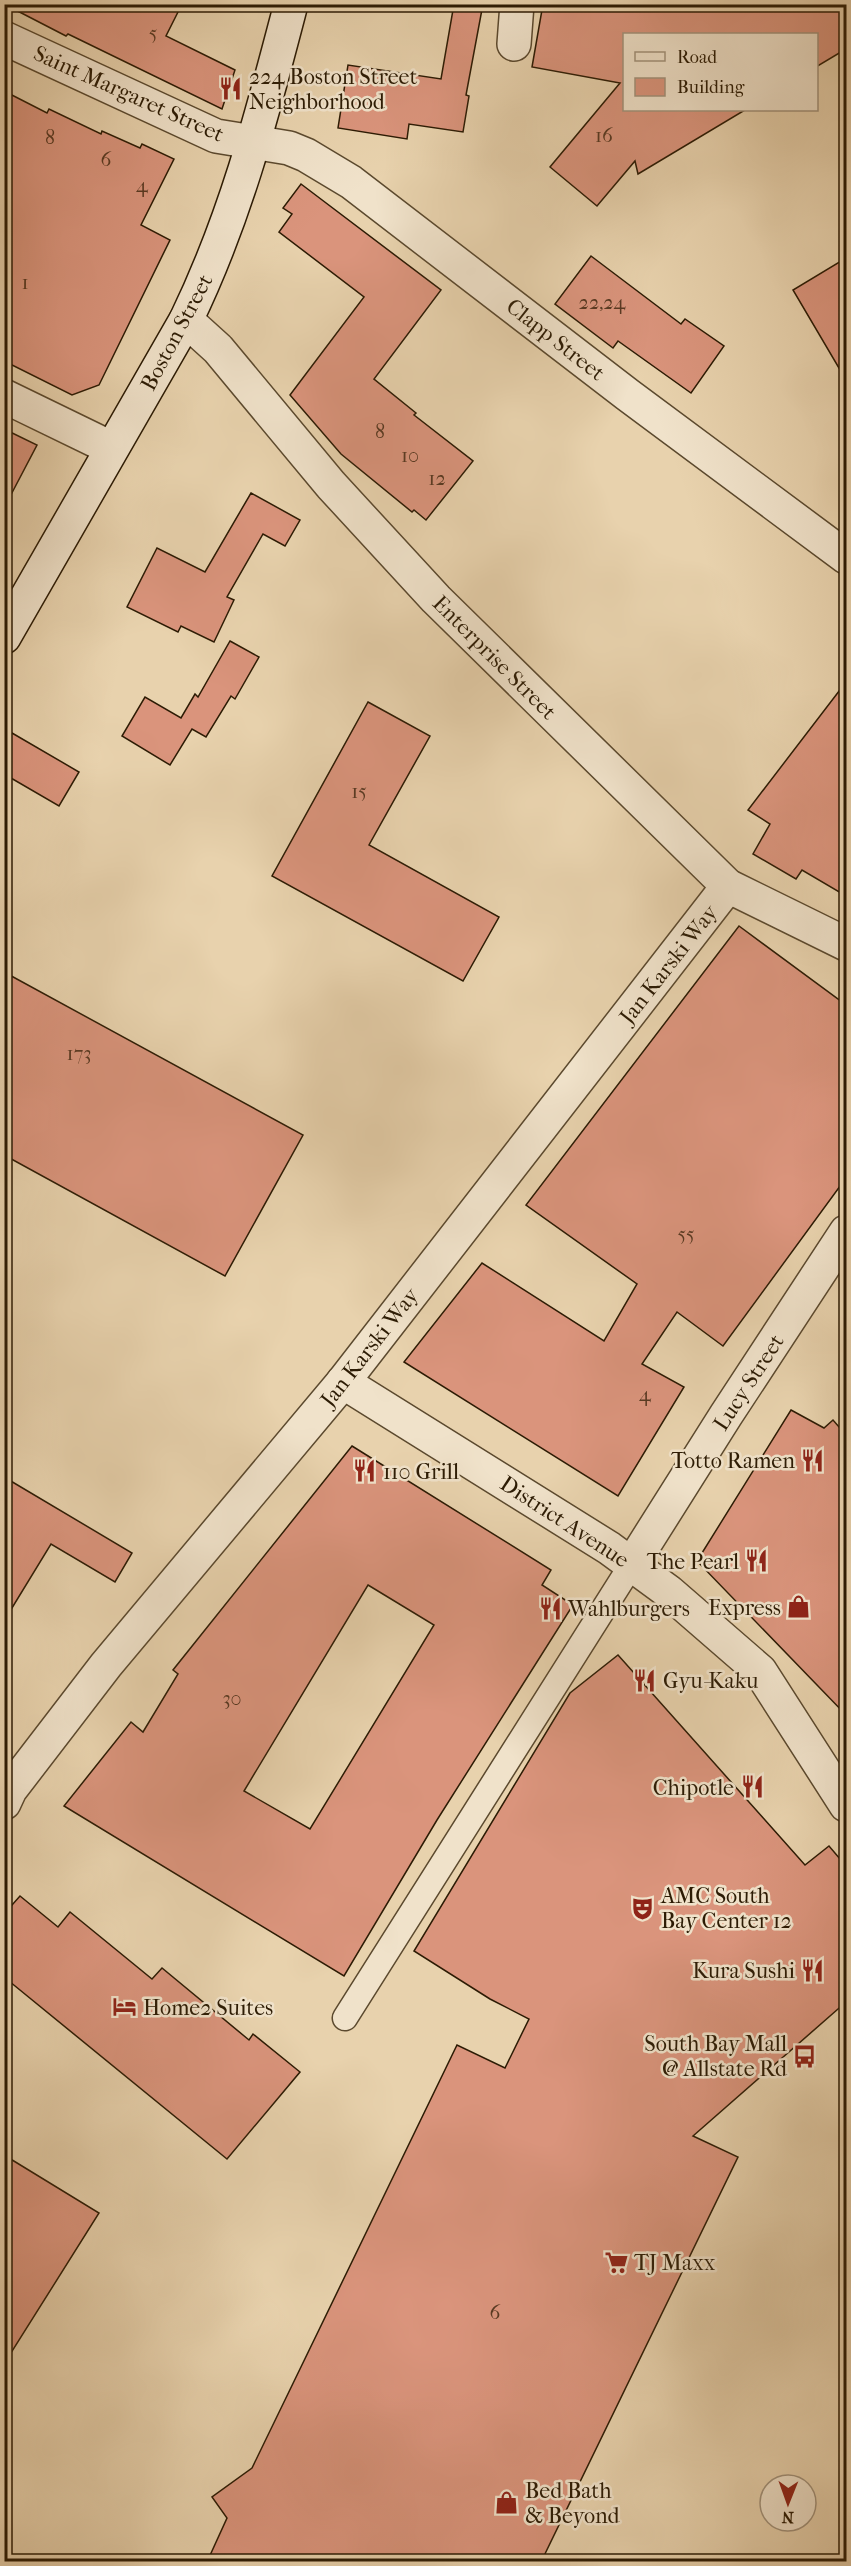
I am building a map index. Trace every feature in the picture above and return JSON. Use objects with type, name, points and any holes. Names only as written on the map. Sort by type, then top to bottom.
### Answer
[{"type":"street","name":"Boston Street","points":[[4,637],[186,320],[209,272],[256,141],[291,4]]},
{"type":"street","points":[[514,44],[517,4]]},
{"type":"street","name":"Saint Margaret Street","points":[[4,38],[216,136],[256,141]]},
{"type":"street","name":"Clapp Street","points":[[256,141],[280,145],[306,155],[351,183],[628,395],[846,557]]},
{"type":"street","name":"Enterprise Street","points":[[186,320],[218,349],[331,485],[436,599],[728,886],[846,944]]},
{"type":"street","points":[[4,396],[111,448]]},
{"type":"street","name":"Jan Karski Way","points":[[4,1803],[10,1790],[106,1665],[343,1382],[728,886]]},
{"type":"street","name":"Lucy Street","points":[[633,1564],[726,1414],[846,1232]]},
{"type":"street","name":"District Avenue","points":[[343,1382],[633,1564],[669,1592],[760,1671],[846,1805]]},
{"type":"street","points":[[345,2018],[633,1564]]},
{"type":"building","points":[[4,4],[182,4],[166,36],[235,70],[222,109],[68,34],[66,36]]},
{"type":"building","points":[[454,4],[483,4],[466,95],[469,96],[463,132],[409,124],[407,139],[338,128],[348,65],[441,79]]},
{"type":"building","points":[[543,4],[846,4],[846,49],[818,66],[818,33],[623,33],[623,111],[743,111],[638,174],[635,161],[597,206],[550,167],[620,83],[532,67]]},
{"type":"building","points":[[4,91],[47,113],[49,109],[101,134],[102,131],[140,148],[142,144],[174,159],[141,225],[170,240],[99,385],[72,395],[4,361]]},
{"type":"building","points":[[301,184],[441,290],[374,379],[416,413],[414,415],[473,461],[426,520],[414,510],[412,512],[341,454],[290,395],[364,297],[279,232],[292,214],[283,208]]},
{"type":"building","points":[[591,256],[681,324],[685,319],[724,346],[691,393],[618,341],[613,348],[555,304]]},
{"type":"building","points":[[846,258],[846,380],[793,290]]},
{"type":"building","points":[[4,429],[37,445],[4,508]]},
{"type":"building","points":[[251,493],[300,520],[285,546],[263,534],[227,597],[234,600],[214,642],[181,626],[178,632],[127,607],[157,548],[205,572]]},
{"type":"building","points":[[230,641],[259,657],[235,699],[231,696],[206,737],[192,729],[170,765],[122,736],[145,697],[181,718],[195,694],[198,697]]},
{"type":"building","points":[[846,682],[846,896],[802,870],[796,879],[753,854],[770,824],[748,810]]},
{"type":"building","points":[[368,702],[430,736],[369,845],[499,917],[463,981],[272,876]]},
{"type":"building","points":[[12,733],[79,772],[59,806],[4,774],[4,747]]},
{"type":"building","points":[[739,926],[846,1005],[846,1178],[723,1346],[677,1312],[642,1364],[684,1387],[618,1496],[404,1362],[482,1263],[604,1341],[637,1284],[526,1205]]},
{"type":"building","points":[[4,972],[303,1135],[225,1276],[4,1155]]},
{"type":"building","points":[[791,1410],[824,1428],[833,1420],[846,1435],[846,1715],[697,1561]]},
{"type":"building","points":[[352,1446],[551,1570],[542,1585],[573,1605],[437,1820],[344,1976],[64,1806],[131,1722],[143,1732],[178,1674],[173,1670]],"holes":[[[368,1585],[434,1625],[310,1829],[244,1791]]]},
{"type":"building","points":[[4,1477],[132,1553],[115,1582],[51,1544],[4,1621]]},
{"type":"building","points":[[618,1655],[805,1865],[829,1846],[846,1866],[846,2002],[693,2136],[738,2157],[541,2562],[207,2562],[227,2518],[212,2497],[252,2468],[457,2045],[505,2068],[529,2019],[490,1999],[414,1951],[570,1693]]},
{"type":"building","name":"Home2 Suites","points":[[20,1896],[58,1927],[70,1912],[152,1979],[162,1968],[249,2040],[253,2034],[300,2072],[227,2159],[4,1977],[4,1914]]},
{"type":"building","points":[[4,2155],[99,2213],[4,2364]]},
{"type":"place","name":"224 Boston Street Neighborhood","points":[[231,89]]},
{"type":"place","name":"Totto Ramen","points":[[813,1460]]},
{"type":"place","name":"110 Grill","points":[[365,1471]]},
{"type":"place","name":"The Pearl","points":[[757,1561]]},
{"type":"place","name":"Express","points":[[799,1607]]},
{"type":"place","name":"Wahlburgers","points":[[550,1608]]},
{"type":"place","name":"Gyu-Kaku","points":[[645,1680]]},
{"type":"place","name":"Chipotle","points":[[752,1787]]},
{"type":"place","name":"AMC South Bay Center 12","points":[[643,1908]]},
{"type":"place","name":"Kura Sushi","points":[[813,1970]]},
{"type":"place","name":"Home2 Suites","points":[[125,2007]]},
{"type":"place","name":"South Bay Mall @ Allstate Rd","points":[[805,2056]]},
{"type":"place","name":"TJ Maxx","points":[[616,2262]]},
{"type":"place","name":"Bed Bath & Beyond","points":[[507,2503]]}]
